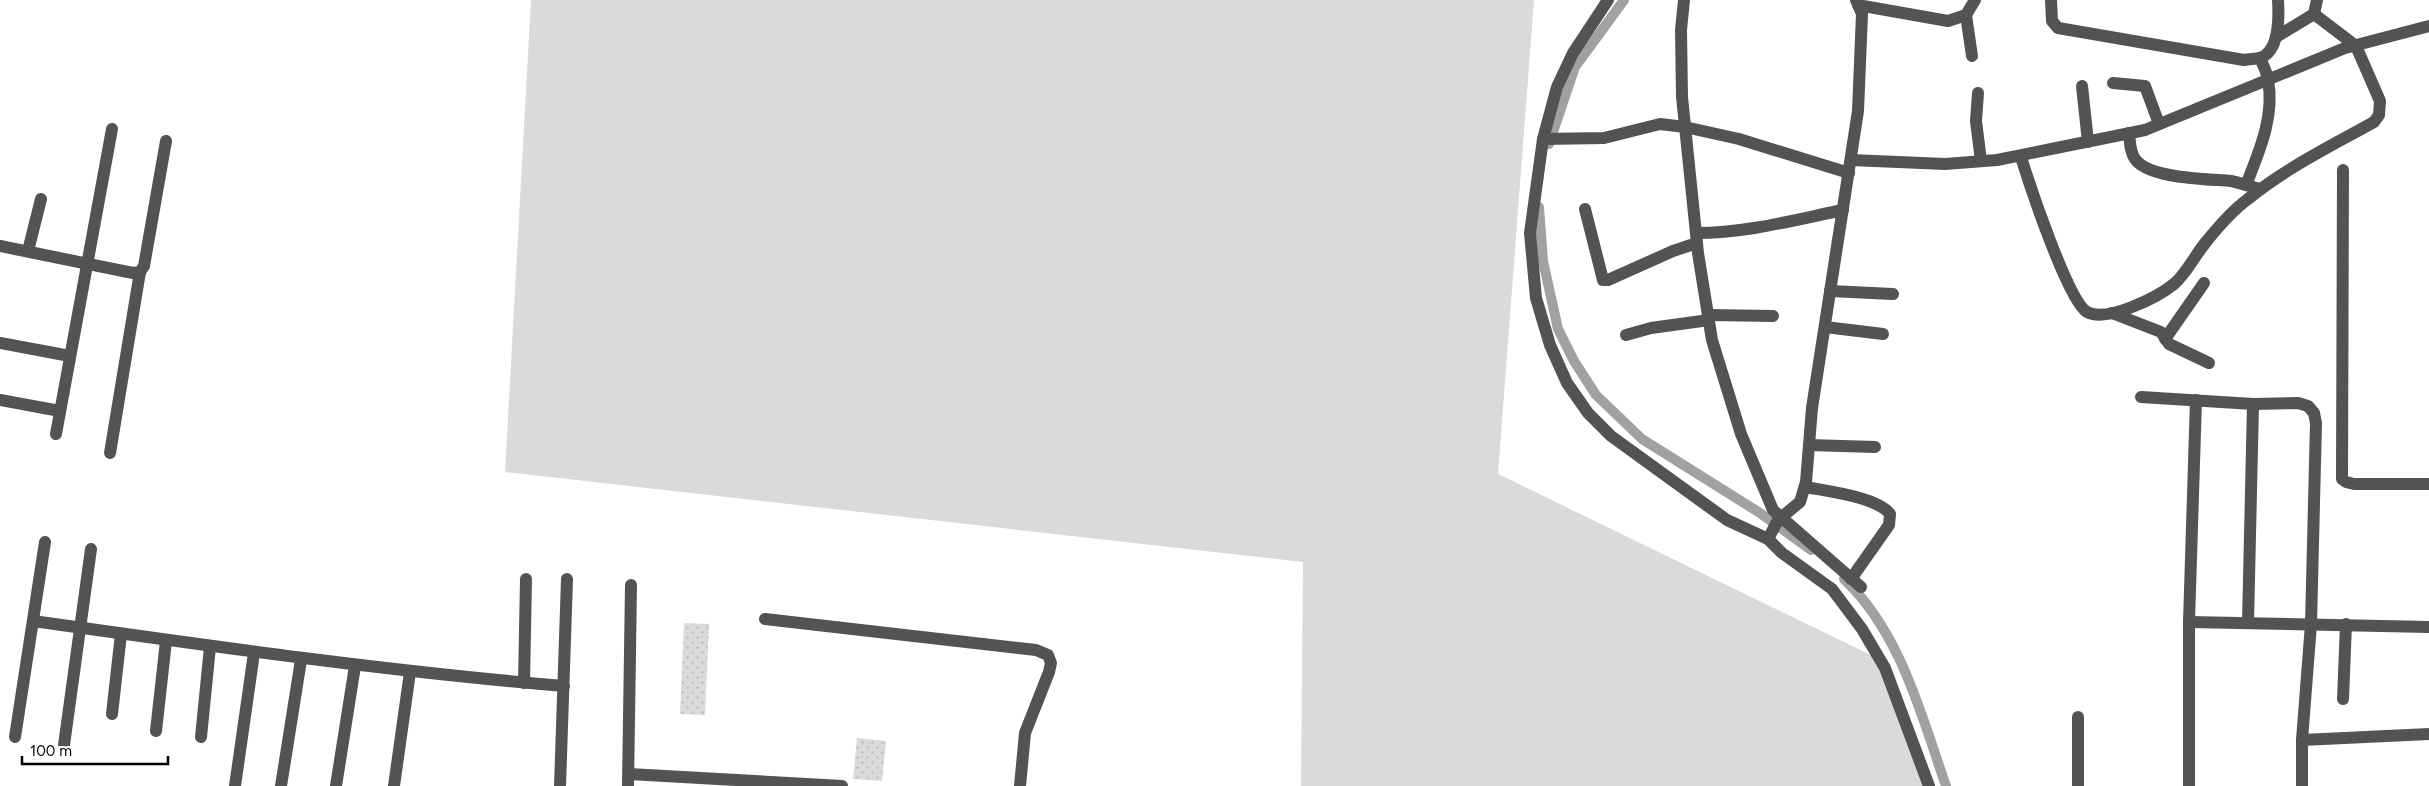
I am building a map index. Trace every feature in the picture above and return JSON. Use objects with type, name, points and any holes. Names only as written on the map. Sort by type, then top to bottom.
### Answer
[{"type":"street","points":[[1608,0],[1573,53],[1557,88],[1530,233],[1536,298],[1550,345],[1567,383],[1588,413],[1611,436],[1727,520],[1775,526],[1856,583],[1889,525],[1890,514],[1887,509],[1860,499],[1805,487]]},
{"type":"street","points":[[1684,0],[1681,30],[1685,127],[1697,238],[1712,340],[1741,434],[1773,510],[1782,553],[1832,589],[1862,629],[1885,668],[1929,786]]},
{"type":"street","points":[[1972,56],[1966,15],[1975,0]]},
{"type":"street","points":[[2051,0],[2052,22],[2058,28],[2244,60],[2260,58],[2272,46],[2276,37],[2279,15],[2278,0]]},
{"type":"street","points":[[2276,37],[2314,14],[2317,0]]},
{"type":"street","points":[[1775,526],[1787,511],[1800,502],[1805,487],[1812,408],[1858,111],[1862,14],[1857,3]]},
{"type":"street","points":[[1857,3],[1948,21],[1966,15]]},
{"type":"street","points":[[2020,157],[2039,213],[2069,285],[2084,311],[2093,314],[2112,313],[2148,300],[2173,284],[2206,242],[2247,199],[2295,166],[2374,122],[2379,115],[2380,101],[2356,46],[2314,14]]},
{"type":"street","points":[[1851,160],[1945,164],[1981,161],[2020,157],[2128,133],[2159,124],[2356,46],[2429,26]]},
{"type":"street","points":[[2246,185],[2265,130],[2268,80],[2260,58]]},
{"type":"street","points":[[2113,83],[2145,86],[2159,124]]},
{"type":"street","points":[[2082,86],[2088,142]]},
{"type":"street","points":[[1978,93],[1976,121],[1981,161]]},
{"type":"street","points":[[1548,139],[1604,138],[1660,124],[1685,127],[1739,139],[1849,173]]},
{"type":"street","points":[[56,434],[112,130]]},
{"type":"street","points":[[2128,133],[2132,152],[2136,161],[2142,165],[2181,178],[2229,181],[2261,189]]},
{"type":"street","points":[[110,453],[140,272],[144,266],[166,141]]},
{"type":"street","points":[[2343,170],[2342,479],[2354,484],[2429,484]]},
{"type":"street","points":[[28,252],[41,199]]},
{"type":"street","points":[[1585,209],[1600,277],[1603,280],[1608,280],[1673,251],[1697,238],[1843,210]]},
{"type":"street","points":[[0,246],[87,262],[133,273],[140,272]]},
{"type":"street","points":[[2165,339],[2204,283]]},
{"type":"street","points":[[1830,291],[1893,294]]},
{"type":"street","points":[[2112,313],[2161,332],[2169,344],[2209,363]]},
{"type":"street","points":[[1626,335],[1650,328],[1709,318],[1773,316]]},
{"type":"street","points":[[1825,327],[1883,334]]},
{"type":"street","points":[[0,344],[70,356]]},
{"type":"street","points":[[2141,397],[2253,404],[2298,403],[2308,406],[2314,413],[2316,423],[2311,624],[2302,740],[2302,786]]},
{"type":"street","points":[[0,400],[60,411]]},
{"type":"street","points":[[2189,786],[2189,622],[2196,400]]},
{"type":"street","points":[[2248,623],[2253,404]]},
{"type":"street","points":[[1809,445],[1875,448]]},
{"type":"street","points":[[15,737],[46,542]]},
{"type":"street","points":[[64,745],[92,549]]},
{"type":"street","points":[[524,683],[526,579]]},
{"type":"street","points":[[560,786],[567,579]]},
{"type":"street","points":[[631,584],[628,780],[842,786]]},
{"type":"street","points":[[765,619],[1036,650],[1048,655],[1051,663],[1049,672],[1025,733],[1020,786]]},
{"type":"street","points":[[33,622],[301,660],[564,686]]},
{"type":"street","points":[[2189,622],[2429,627]]},
{"type":"street","points":[[2343,699],[2346,624]]},
{"type":"street","points":[[112,714],[121,634]]},
{"type":"street","points":[[156,731],[166,640]]},
{"type":"street","points":[[201,737],[210,647]]},
{"type":"street","points":[[235,786],[254,653]]},
{"type":"street","points":[[281,786],[301,660]]},
{"type":"street","points":[[336,786],[355,666]]},
{"type":"street","points":[[394,786],[410,672]]},
{"type":"street","points":[[2078,717],[2078,786]]},
{"type":"street","points":[[2302,740],[2429,734]]},
{"type":"shaded area","points":[[531,0],[1534,0],[1498,474],[1879,659],[1928,786],[1301,786],[1303,562],[505,472]]},
{"type":"shaded area","points":[[684,623],[709,624],[705,715],[680,714]]},
{"type":"shaded area","points":[[857,738],[886,741],[882,781],[853,779]]},
{"type":"waterway","points":[[1549,144],[1575,67],[1624,0]]},
{"type":"waterway","points":[[1539,207],[1543,261],[1558,329],[1574,361],[1596,395],[1642,439],[1760,513],[1811,550]]},
{"type":"waterway","points":[[1844,579],[1864,600],[1895,650],[1918,704],[1946,786]]}]
